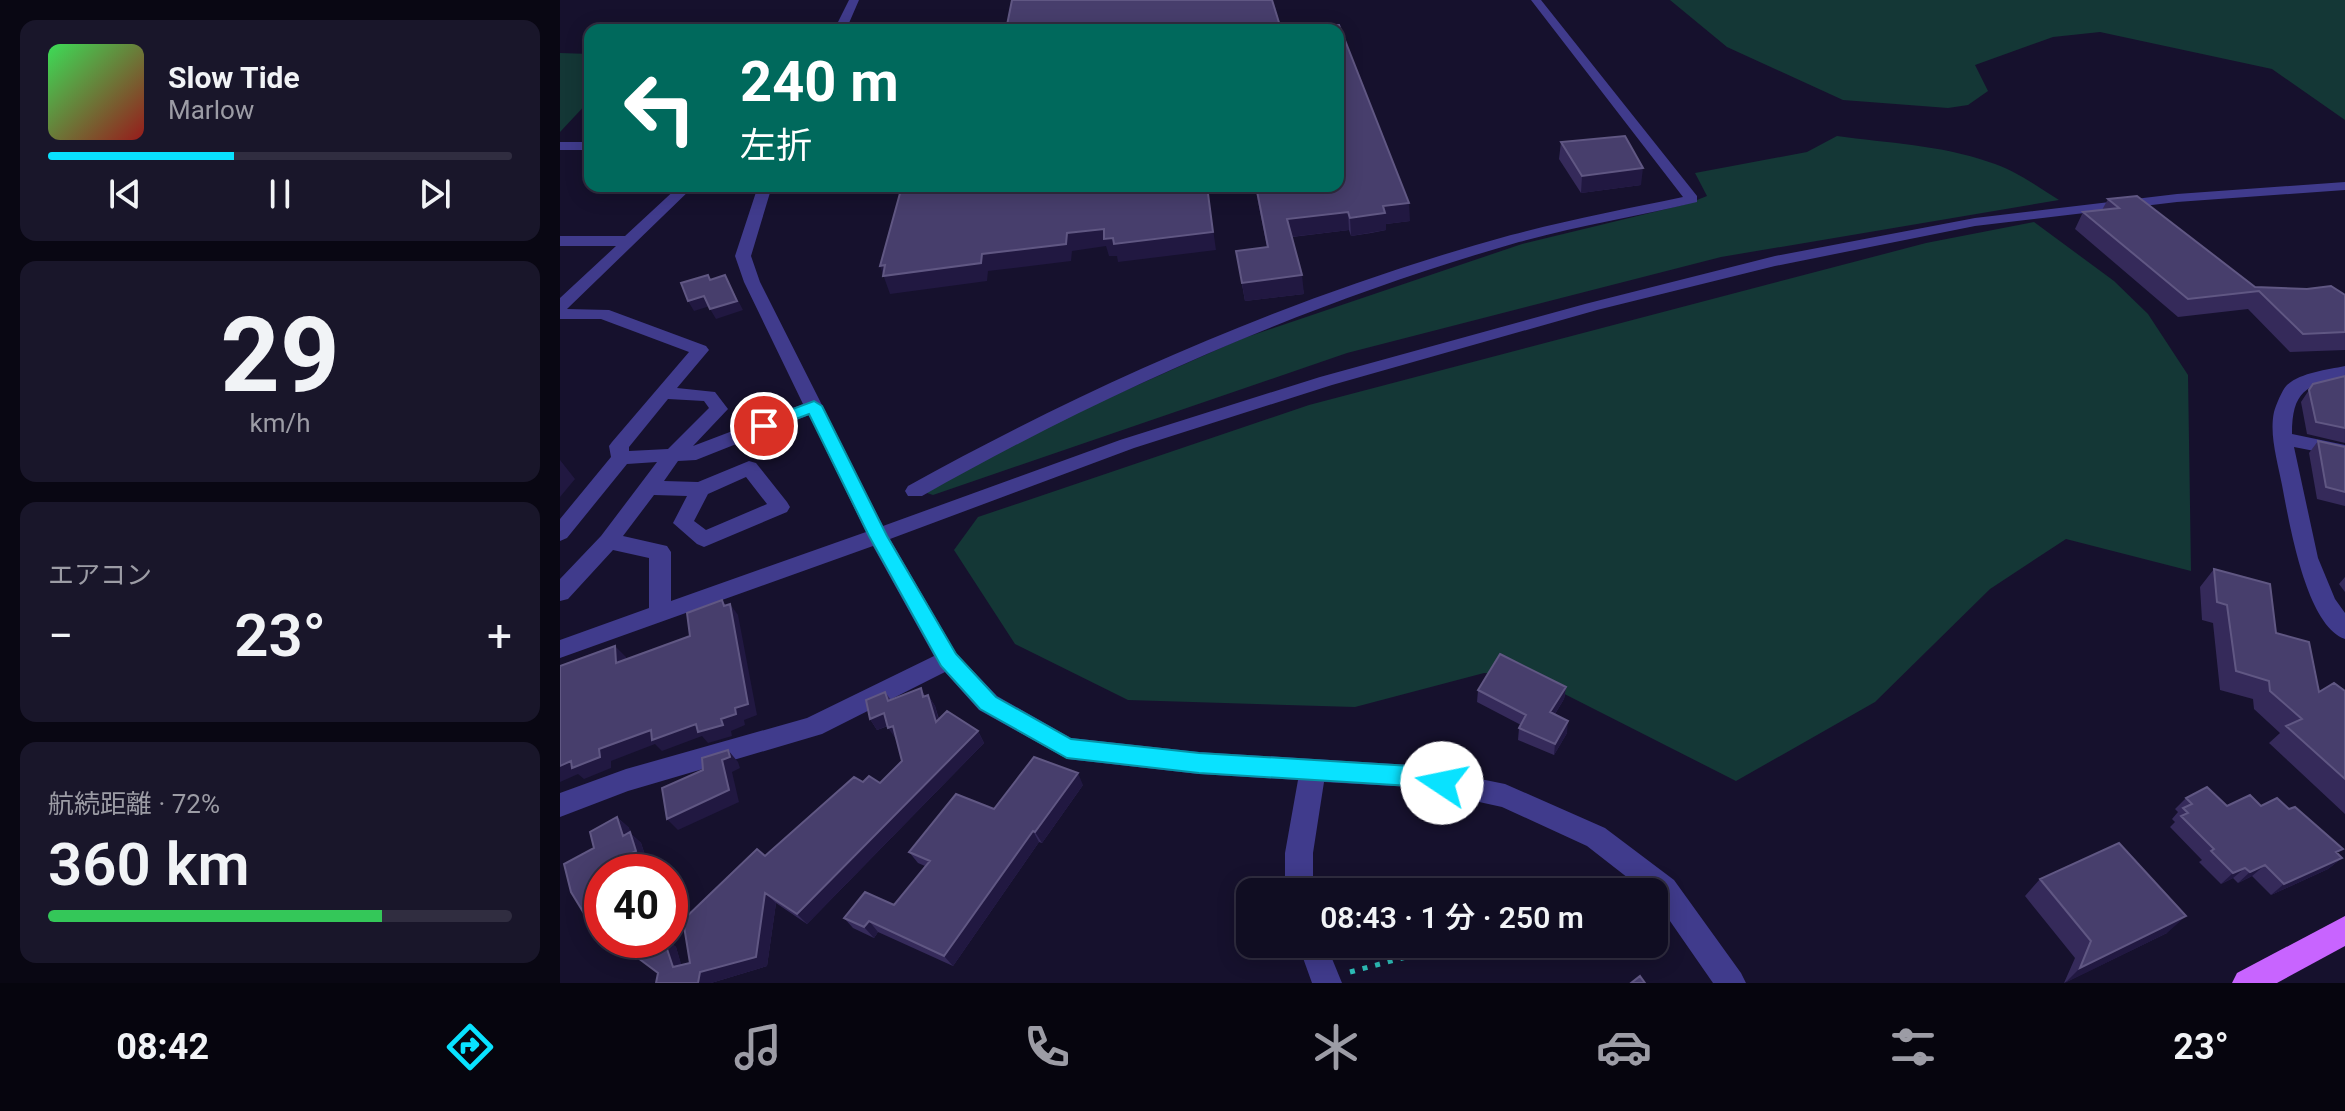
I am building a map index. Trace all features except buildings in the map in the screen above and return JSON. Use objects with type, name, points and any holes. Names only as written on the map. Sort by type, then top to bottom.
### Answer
[{"type":"main road","points":[[2247,983],[2345,930]]},
{"type":"street","points":[[843,24],[854,0]]},
{"type":"street","points":[[915,491],[1003,440],[1149,371],[1359,289],[1515,239],[1692,199],[1536,0]]},
{"type":"street","points":[[560,146],[584,146]]},
{"type":"street","points":[[560,649],[1127,444],[1221,413],[1591,307],[1775,261],[1975,222],[2177,198],[2345,186]]},
{"type":"street","points":[[560,307],[681,192]]},
{"type":"street","points":[[763,192],[743,256],[752,282],[878,536],[948,660],[988,703],[1067,748],[1199,763],[1411,776],[1505,796],[1596,837],[1664,889],[1731,983]]},
{"type":"street","points":[[560,241],[629,241]]},
{"type":"street","points":[[560,314],[603,314],[700,350],[619,446],[621,458]]},
{"type":"street","points":[[2345,371],[2314,378],[2293,389],[2283,413],[2283,438],[2307,558],[2325,603],[2345,630]]},
{"type":"street","points":[[560,593],[608,541],[673,455],[719,409],[709,396],[664,393]]},
{"type":"street","points":[[560,533],[621,458],[689,455],[814,406]]},
{"type":"street","points":[[2283,438],[2345,451]]},
{"type":"street","points":[[648,488],[700,489]]},
{"type":"street","points":[[608,541],[660,552],[660,613]]},
{"type":"street","points":[[560,805],[626,780],[813,727],[948,660]]},
{"type":"street","points":[[1299,878],[1299,853],[1313,769]]},
{"type":"street","points":[[1316,958],[1323,982]]},
{"type":"path","points":[[1323,982],[1406,958]]},
{"type":"green space","points":[[1670,0],[2345,0],[2345,120],[2272,69],[2100,32],[2053,37],[1975,65],[1988,91],[1968,105],[1948,108],[1843,100],[1727,47]]},
{"type":"green space","points":[[560,53],[584,54],[584,106],[560,132]]},
{"type":"green space","points":[[1837,136],[1971,156],[2008,169],[2059,200],[1721,257],[1347,353],[933,495],[909,487],[1241,339],[1522,244],[1687,204],[1707,196],[1695,173],[1807,152]]},
{"type":"green space","points":[[2034,222],[2114,281],[2148,314],[2188,375],[2191,571],[2066,539],[1990,589],[1875,702],[1736,781],[1529,676],[1484,673],[1355,707],[1128,700],[1015,644],[954,550],[978,517],[1309,405],[1926,243]]},
{"type":"route","points":[[764,426],[814,406],[878,536],[948,660],[988,703],[1067,748],[1199,763],[1411,776],[1442,783]]}]
